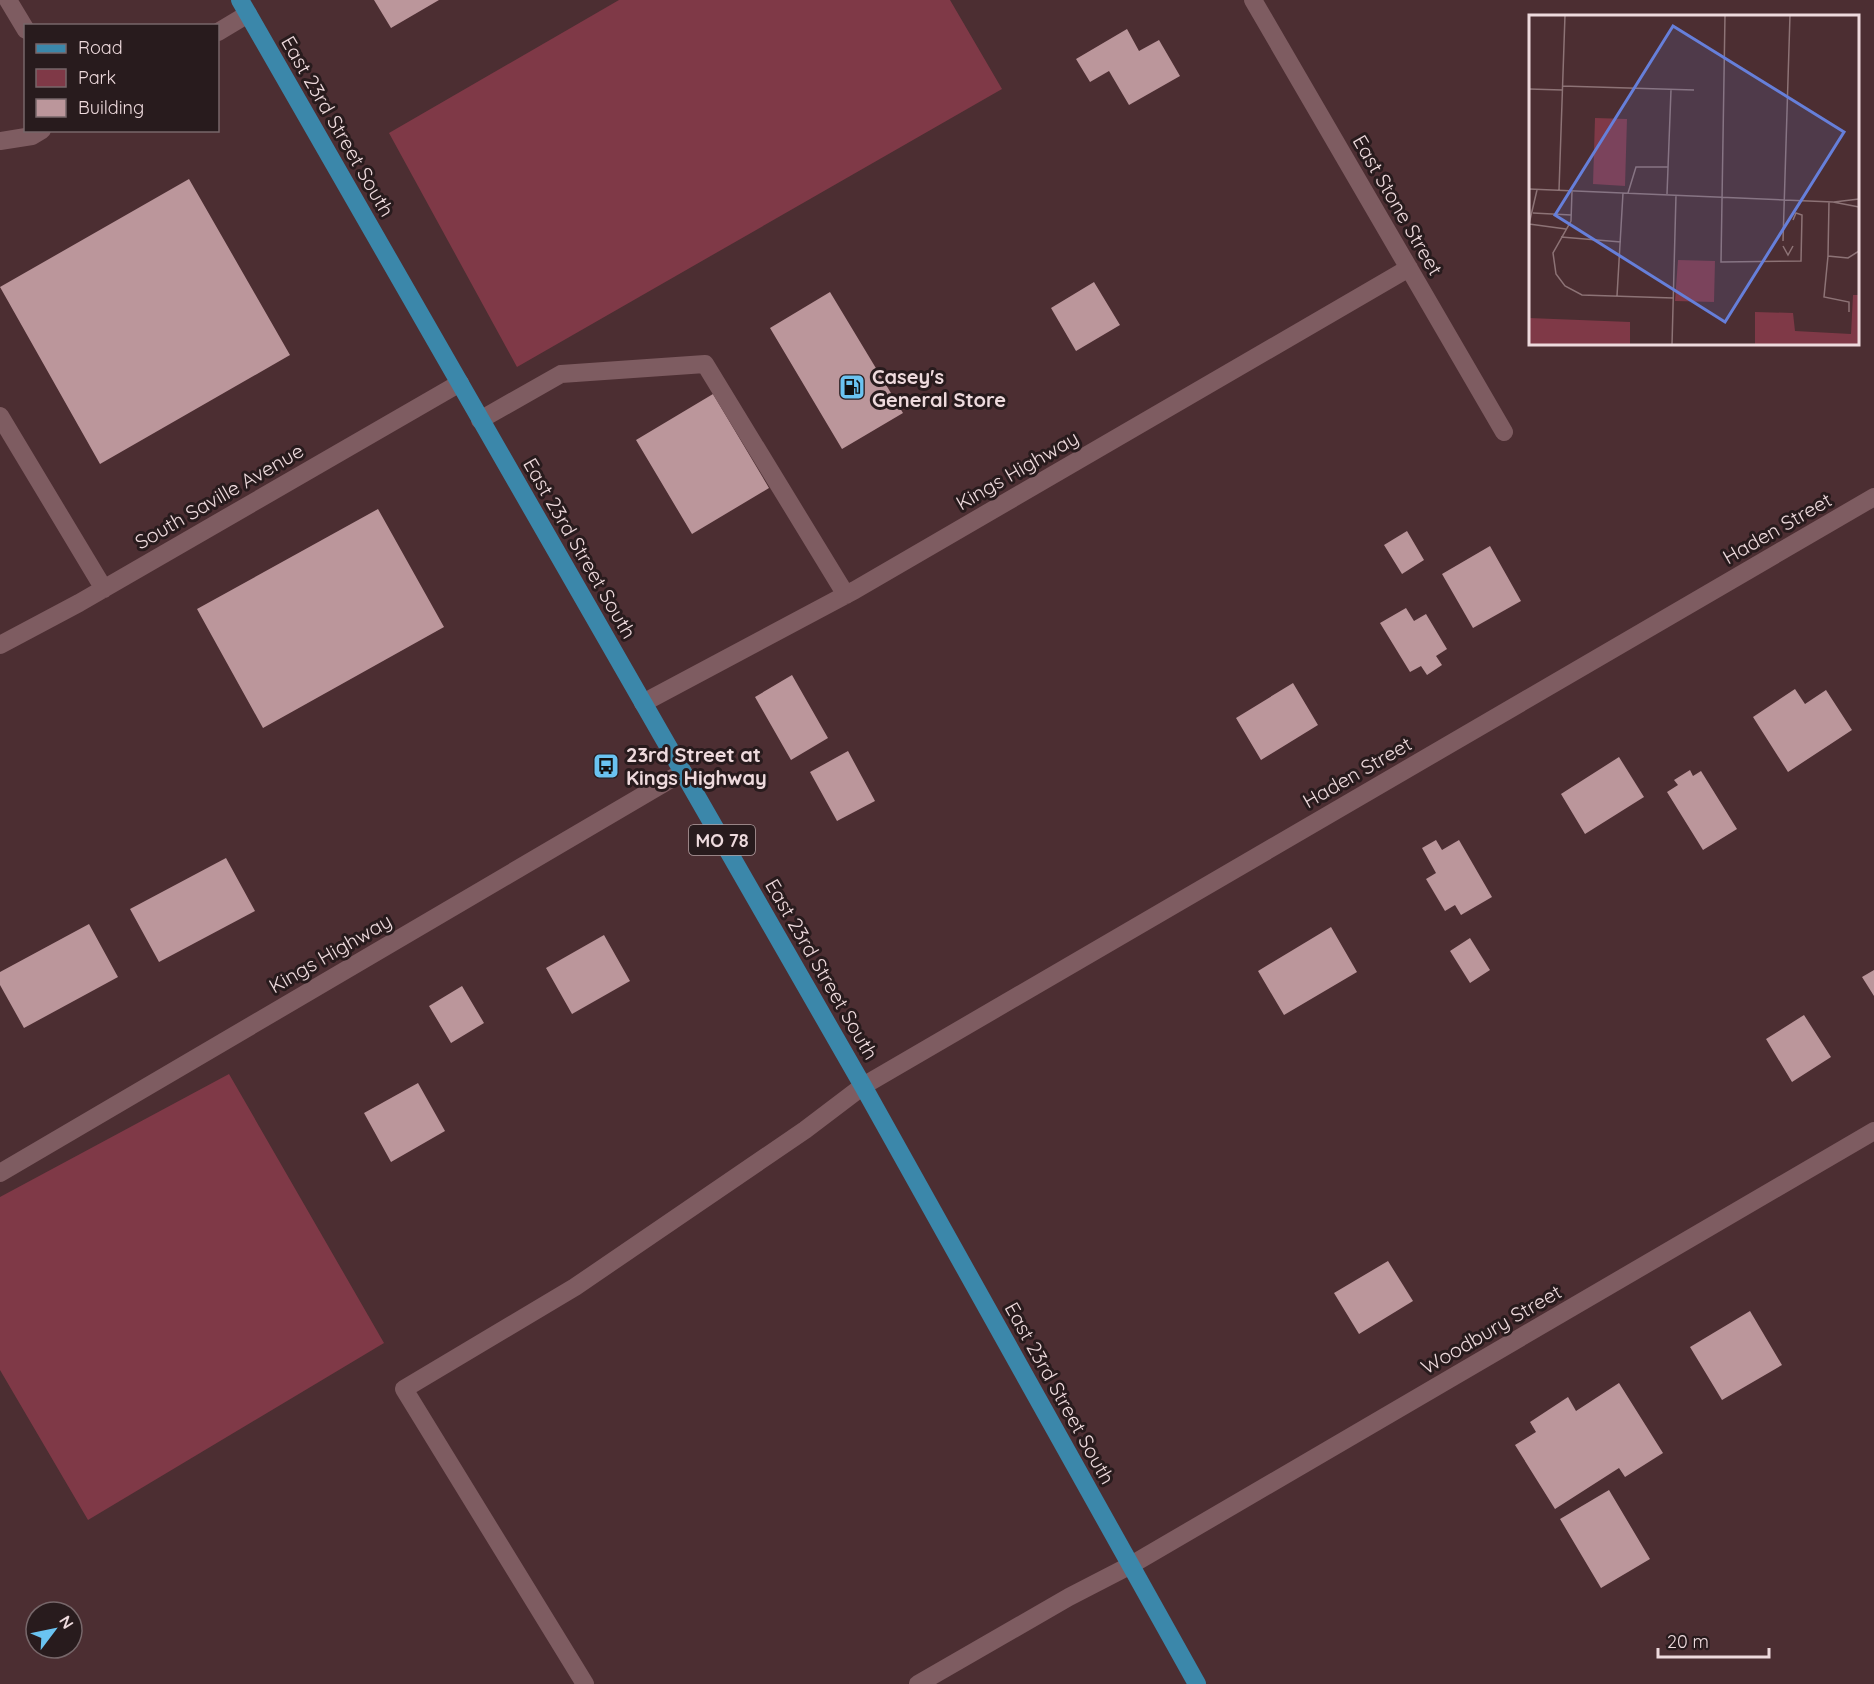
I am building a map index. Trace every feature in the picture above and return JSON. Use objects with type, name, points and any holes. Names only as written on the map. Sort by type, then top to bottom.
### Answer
[{"type":"main road","name":"East 23rd Street South","points":[[244,7],[863,1086],[1197,1684]]},
{"type":"street","points":[[8,0],[24,27]]},
{"type":"street","name":"East Stone Street","points":[[1253,0],[1504,432]]},
{"type":"street","points":[[219,31],[244,7]]},
{"type":"street","points":[[0,141],[32,136],[39,132]]},
{"type":"street","name":"Kings Highway","points":[[643,703],[846,595],[1409,268]]},
{"type":"street","points":[[480,420],[561,375],[705,364],[846,595]]},
{"type":"street","name":"South Saville Avenue","points":[[0,645],[104,589],[460,383]]},
{"type":"street","points":[[0,416],[104,589]]},
{"type":"street","name":"Haden Street","points":[[585,1684],[404,1389],[575,1287],[805,1130],[863,1086],[1874,497]]},
{"type":"street","name":"Kings Highway","points":[[0,1173],[683,772]]},
{"type":"street","name":"Woodbury Street","points":[[918,1684],[1069,1597],[1131,1565],[1874,1131]]},
{"type":"green space","points":[[619,0],[950,0],[1002,89],[517,367],[389,133]]},
{"type":"green space","points":[[229,1074],[384,1343],[88,1520],[0,1370],[0,1197]]},
{"type":"building","points":[[374,0],[439,0],[391,28]]},
{"type":"building","points":[[1127,29],[1139,51],[1159,40],[1180,76],[1129,105],[1109,71],[1090,82],[1076,59]]},
{"type":"building","points":[[189,179],[290,355],[100,464],[0,287]]},
{"type":"building","points":[[1094,282],[1120,325],[1076,351],[1051,308]]},
{"type":"building","points":[[830,292],[903,413],[842,449],[770,328]]},
{"type":"building","points":[[713,394],[769,488],[692,534],[636,440]]},
{"type":"building","points":[[378,509],[444,627],[263,728],[197,609]]},
{"type":"building","points":[[1407,531],[1424,560],[1402,574],[1384,545]]},
{"type":"building","points":[[1490,546],[1521,601],[1473,628],[1442,574]]},
{"type":"building","points":[[1406,608],[1414,621],[1426,614],[1447,649],[1436,656],[1442,665],[1427,675],[1421,666],[1410,672],[1380,623]]},
{"type":"building","points":[[792,675],[828,738],[791,760],[755,697]]},
{"type":"building","points":[[1293,683],[1318,725],[1261,760],[1236,718]]},
{"type":"building","points":[[1795,689],[1805,704],[1826,690],[1852,730],[1788,772],[1753,717]]},
{"type":"building","points":[[848,751],[875,801],[837,821],[810,772]]},
{"type":"building","points":[[1619,757],[1644,797],[1585,834],[1561,794]]},
{"type":"building","points":[[1690,770],[1693,776],[1701,771],[1737,829],[1703,850],[1667,792],[1678,785],[1674,780]]},
{"type":"building","points":[[1436,840],[1442,850],[1459,840],[1492,897],[1461,915],[1455,905],[1445,911],[1426,879],[1436,873],[1422,848]]},
{"type":"building","points":[[226,858],[255,911],[159,962],[130,909]]},
{"type":"building","points":[[89,924],[118,977],[24,1028],[0,985],[0,972]]},
{"type":"building","points":[[1331,927],[1357,972],[1284,1015],[1258,971]]},
{"type":"building","points":[[604,935],[630,981],[572,1014],[546,968]]},
{"type":"building","points":[[1470,938],[1490,970],[1470,983],[1450,951]]},
{"type":"building","points":[[1874,970],[1874,996],[1862,977]]},
{"type":"building","points":[[462,986],[484,1023],[451,1043],[429,1006]]},
{"type":"building","points":[[1804,1015],[1831,1057],[1792,1082],[1766,1039]]},
{"type":"building","points":[[418,1083],[445,1131],[391,1162],[364,1113]]},
{"type":"building","points":[[1388,1261],[1413,1301],[1359,1334],[1334,1293]]},
{"type":"building","points":[[1750,1311],[1782,1365],[1722,1400],[1690,1347]]},
{"type":"building","points":[[1619,1383],[1663,1453],[1625,1477],[1619,1468],[1555,1509],[1515,1445],[1536,1432],[1530,1422],[1568,1397],[1576,1411]]},
{"type":"building","points":[[1609,1490],[1650,1559],[1601,1588],[1560,1519]]},
{"type":"place","name":"Casey's General Store","points":[[852,387]]},
{"type":"place","name":"23rd Street at Kings Highway","points":[[606,766]]}]
